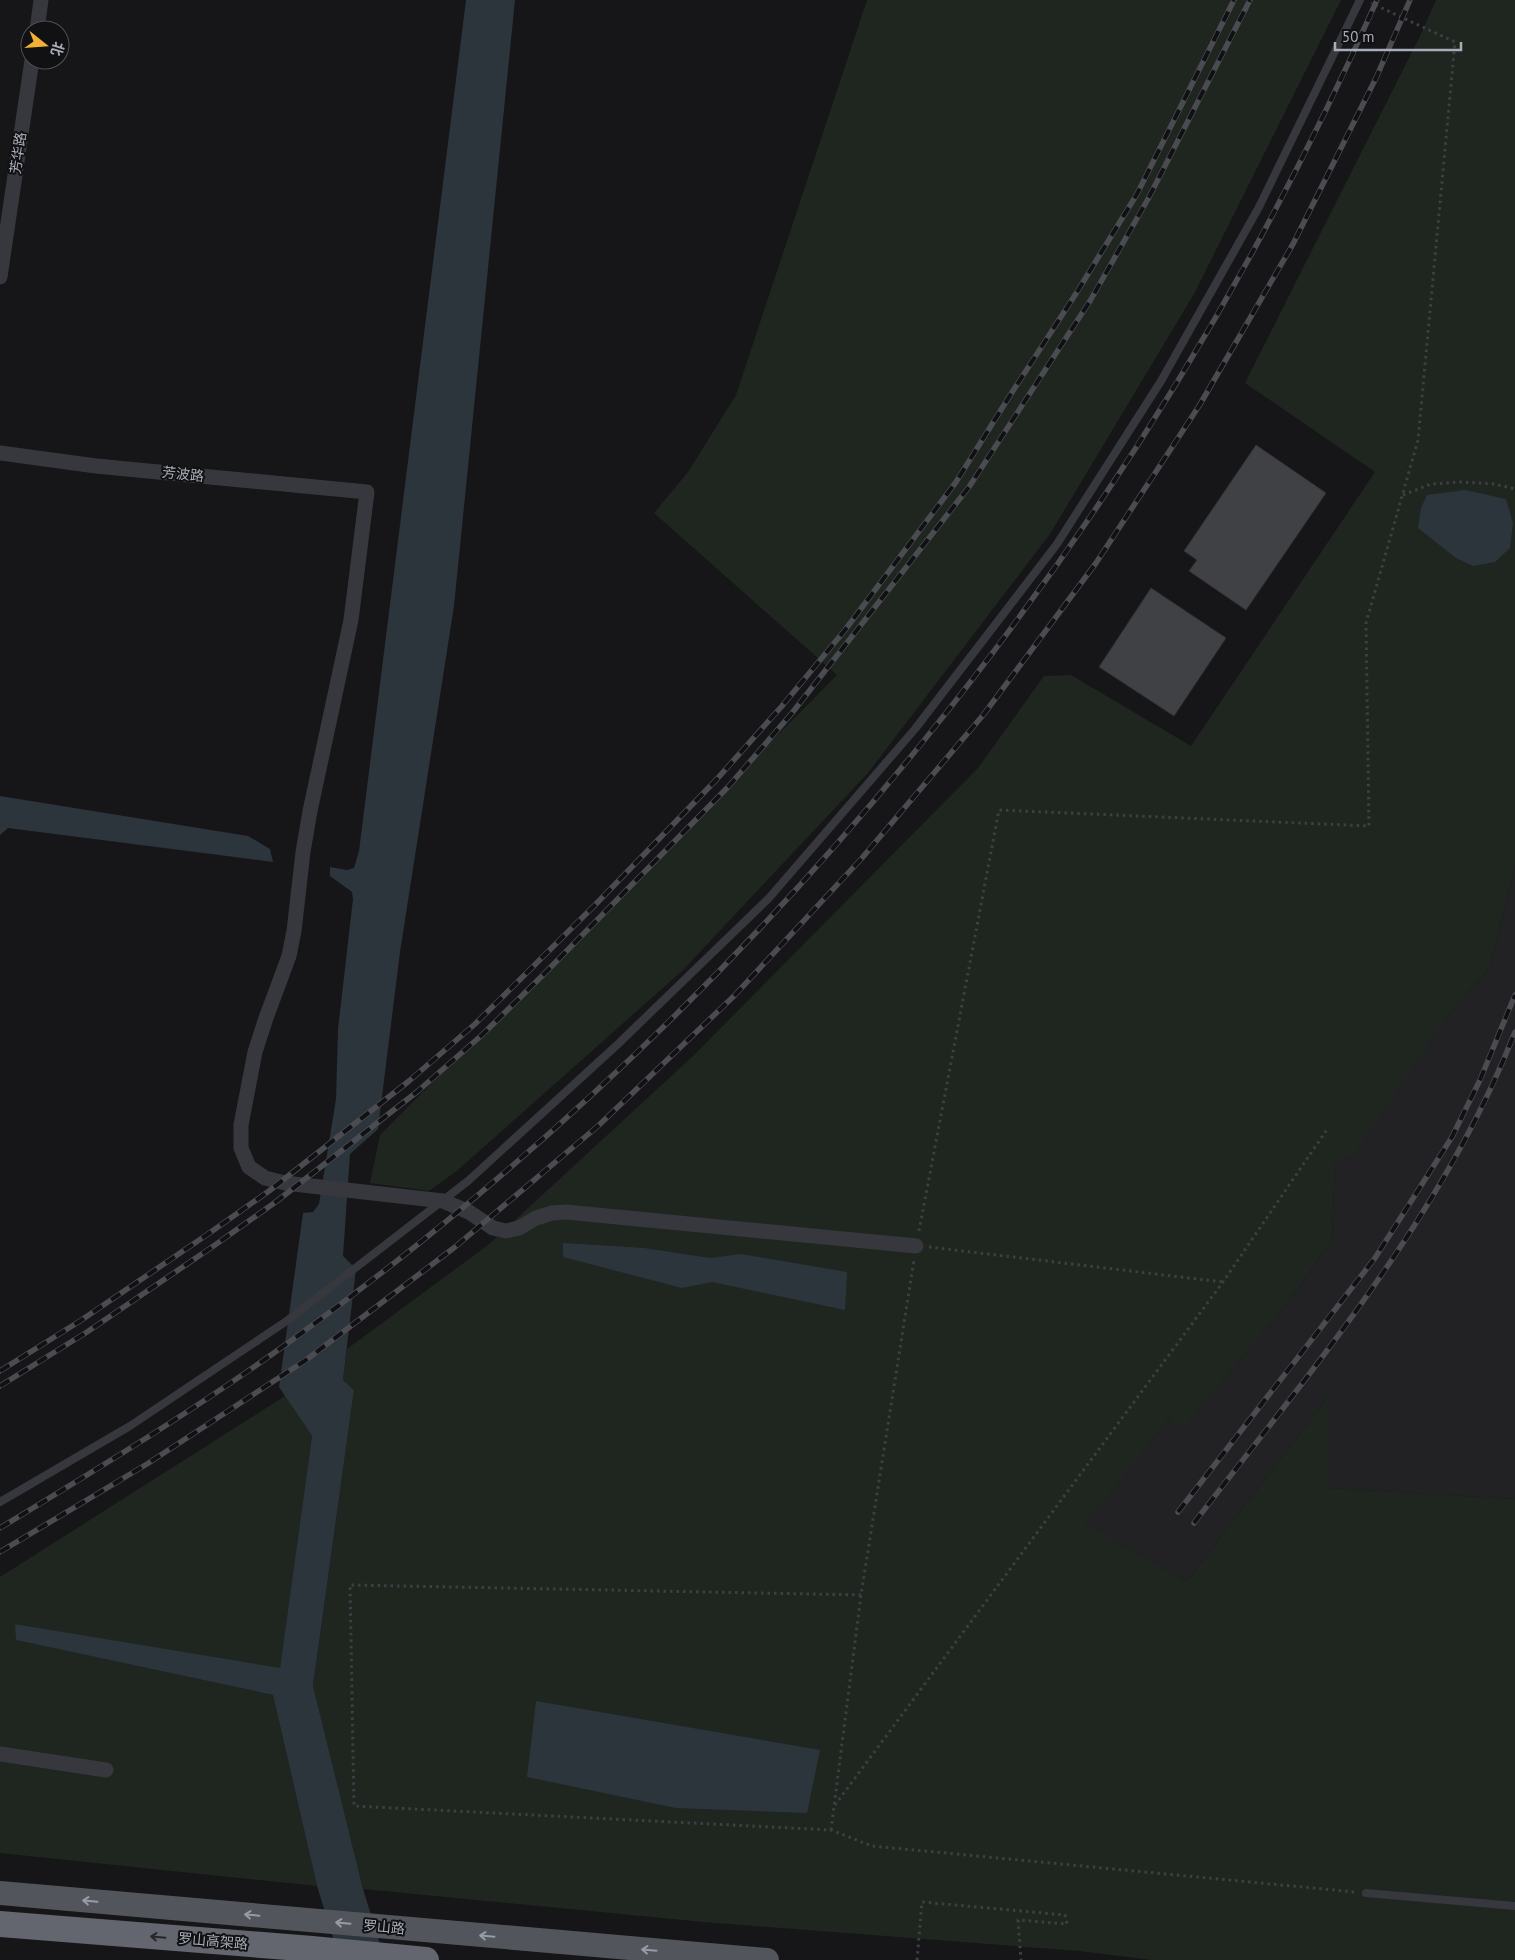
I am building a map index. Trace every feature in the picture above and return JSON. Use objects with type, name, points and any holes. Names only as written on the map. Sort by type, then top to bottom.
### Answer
[{"type":"highway","name":"罗山高架路","points":[[0,1924],[426,1960]]},
{"type":"main road","name":"罗山路","points":[[0,1893],[767,1960]]},
{"type":"street","points":[[38,20],[41,0]]},
{"type":"street","name":"芳华路","points":[[0,276],[31,70]]},
{"type":"street","name":"芳波路","points":[[0,453],[96,466],[367,492],[351,620],[310,811],[303,852],[294,931],[289,956],[255,1052],[240,1136],[243,1158],[249,1168],[256,1174],[280,1182],[443,1201]]},
{"type":"street","points":[[443,1201],[469,1212],[493,1228],[506,1231],[519,1228],[536,1218],[552,1213],[566,1212],[916,1246]]},
{"type":"street","points":[[0,1754],[106,1770]]},
{"type":"lane","points":[[0,1502],[130,1426],[288,1320],[443,1201],[468,1181],[617,1045],[769,898],[915,729],[1045,559],[1161,382],[1259,207],[1362,0]]},
{"type":"lane","points":[[1366,1893],[1515,1906]]},
{"type":"path","points":[[831,1830],[861,1595],[916,1246],[999,810],[1369,826],[1366,623],[1418,440],[1455,42],[1362,0]]},
{"type":"path","points":[[1402,496],[1432,484],[1461,482],[1494,484],[1515,489]]},
{"type":"path","points":[[834,1806],[1223,1282],[1328,1128]]},
{"type":"path","points":[[916,1246],[1223,1282]]},
{"type":"path","points":[[861,1595],[350,1585],[354,1806],[831,1830],[872,1846],[1366,1893]]},
{"type":"path","points":[[917,1960],[922,1902],[1065,1915],[1067,1924],[1018,1920],[1021,1960]]},
{"type":"shaded area","points":[[466,0],[515,0],[454,606],[400,952],[378,1129],[350,1154],[343,1256],[356,1269],[343,1380],[354,1390],[313,1686],[363,1889],[385,1960],[340,1960],[317,1886],[273,1695],[16,1640],[15,1624],[280,1668],[312,1436],[279,1387],[303,1213],[313,1212],[319,1204],[336,1099],[338,1029],[353,899],[352,892],[330,876],[330,867],[347,870],[354,868],[359,851]]},
{"type":"shaded area","points":[[867,0],[1341,0],[1194,294],[1050,534],[868,773],[682,971],[458,1170],[429,1191],[370,1183],[380,1135],[837,675],[654,513],[688,472],[736,395]]},
{"type":"shaded area","points":[[1436,0],[1515,0],[1515,866],[1490,967],[1447,1017],[1355,1153],[1335,1162],[1332,1240],[1283,1309],[1183,1428],[1170,1418],[1085,1524],[1187,1581],[1329,1396],[1329,1488],[1515,1499],[1515,1960],[1152,1960],[1079,1951],[703,1922],[363,1889],[313,1687],[354,1390],[343,1380],[347,1349],[488,1245],[692,1057],[978,768],[1044,676],[1071,675],[1191,746],[1375,472],[1245,383],[1421,34]]},
{"type":"shaded area","points":[[1465,490],[1506,499],[1513,523],[1510,548],[1495,562],[1473,566],[1456,558],[1418,528],[1421,508],[1427,495]]},
{"type":"shaded area","points":[[0,796],[248,836],[270,849],[273,862],[8,828],[0,835]]},
{"type":"shaded area","points":[[1515,866],[1515,1499],[1328,1488],[1329,1396],[1187,1581],[1084,1524],[1170,1418],[1183,1427],[1283,1309],[1332,1240],[1335,1162],[1447,1017],[1490,967]]},
{"type":"shaded area","points":[[563,1243],[644,1248],[710,1258],[741,1254],[847,1272],[845,1310],[712,1282],[682,1288],[563,1257]]},
{"type":"shaded area","points":[[285,1396],[312,1436],[280,1669],[15,1624],[17,1640],[273,1695],[317,1886],[0,1853],[0,1577]]},
{"type":"shaded area","points":[[536,1701],[820,1750],[807,1813],[676,1808],[527,1777]]},
{"type":"building","points":[[1256,445],[1326,493],[1246,610],[1189,571],[1197,560],[1184,551]]},
{"type":"building","points":[[1151,588],[1226,638],[1174,716],[1099,667]]},
{"type":"railway","points":[[0,1371],[80,1321],[269,1191],[409,1081],[475,1024],[595,905],[717,779],[782,706],[845,630],[956,482],[1137,194],[1234,0]]},
{"type":"railway","points":[[0,1386],[87,1332],[215,1245],[277,1201],[418,1091],[483,1034],[728,787],[792,713],[969,487],[1090,301],[1148,199],[1250,0]]},
{"type":"railway","points":[[0,1528],[221,1390],[292,1340],[464,1207],[627,1062],[780,907],[923,742],[1055,568],[1175,386],[1282,196],[1377,0]]},
{"type":"railway","points":[[0,1552],[147,1464],[306,1360],[455,1247],[598,1126],[734,996],[862,858],[984,714],[1096,563],[1199,406],[1293,244],[1376,78],[1410,0]]},
{"type":"railway","points":[[1178,1512],[1375,1258],[1452,1137],[1480,1080],[1515,995]]},
{"type":"railway","points":[[1194,1523],[1329,1348],[1413,1227],[1451,1165],[1485,1100],[1515,1032]]}]
